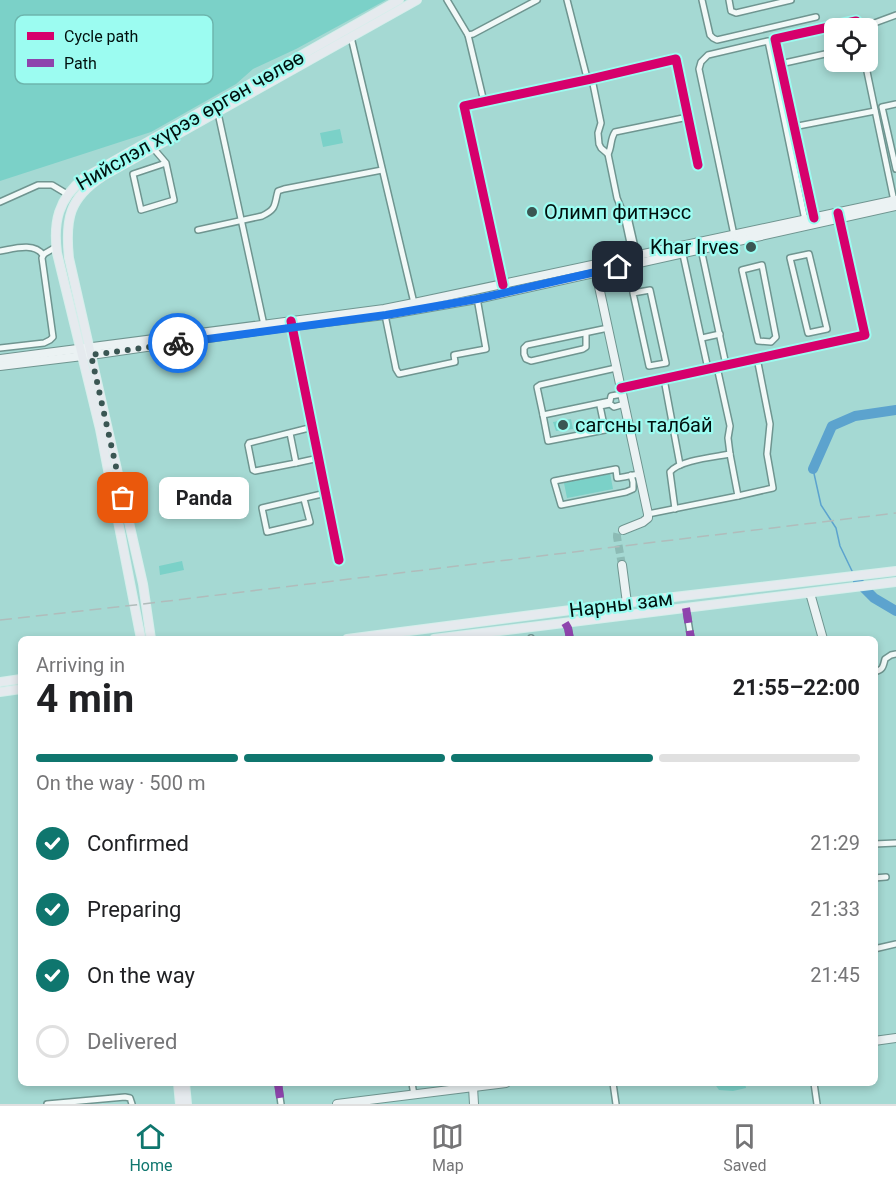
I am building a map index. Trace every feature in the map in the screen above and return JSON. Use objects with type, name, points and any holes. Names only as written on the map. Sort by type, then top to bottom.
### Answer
[{"type":"main road","name":"Нийслэл хүрээ өргөн чөлөө","points":[[151,636],[143,584],[69,258],[67,236],[69,219],[78,199],[92,183],[154,149],[399,0]]},
{"type":"main road","name":"Нийслэл хүрээ өргөн чөлөө","points":[[140,636],[100,429],[56,247],[58,215],[68,194],[84,178],[221,107],[417,0]]},
{"type":"main road","points":[[0,359],[90,352],[476,295],[503,285],[596,269],[635,257],[701,249],[895,202]]},
{"type":"main road","points":[[90,352],[264,325],[386,315],[682,250],[734,235],[809,219],[838,216]]},
{"type":"main road","points":[[596,269],[624,403],[636,475],[648,514],[648,518],[643,522],[623,530]]},
{"type":"main road","points":[[0,366],[80,353]]},
{"type":"main road","points":[[623,565],[629,602]]},
{"type":"main road","name":"Нарны зам","points":[[399,636],[629,602],[896,571]]},
{"type":"main road","name":"Нарны зам","points":[[459,636],[896,582]]},
{"type":"main road","points":[[810,593],[822,636]]},
{"type":"main road","points":[[681,596],[680,601],[685,608]]},
{"type":"main road","points":[[0,682],[18,679]]},
{"type":"main road","points":[[0,692],[18,689]]},
{"type":"main road","points":[[878,1040],[896,1038]]},
{"type":"main road","points":[[178,1086],[180,1104]]},
{"type":"main road","points":[[185,1086],[187,1104]]},
{"type":"main road","points":[[337,1104],[486,1086]]},
{"type":"main road","points":[[473,1088],[474,1104]]},
{"type":"street","points":[[447,0],[468,35],[484,102]]},
{"type":"street","points":[[468,35],[537,0]]},
{"type":"street","points":[[567,0],[586,74],[591,79],[601,123],[598,144],[608,154],[617,198],[627,214],[635,257]]},
{"type":"street","points":[[702,0],[710,35],[717,40],[816,17]]},
{"type":"street","points":[[729,0],[731,11],[736,13],[791,0]]},
{"type":"street","points":[[878,22],[896,15]]},
{"type":"street","points":[[809,219],[775,39],[824,28]]},
{"type":"street","points":[[351,37],[414,303]]},
{"type":"street","points":[[734,235],[699,69],[701,62],[708,55],[768,42],[809,219]]},
{"type":"street","points":[[780,64],[824,54]]},
{"type":"street","points":[[503,285],[464,106],[676,59],[698,165]]},
{"type":"street","points":[[867,72],[895,202]]},
{"type":"street","points":[[896,104],[882,107],[896,169]]},
{"type":"street","points":[[221,107],[240,220],[264,325]]},
{"type":"street","points":[[793,127],[875,111]]},
{"type":"street","points":[[608,154],[615,132],[688,117]]},
{"type":"street","points":[[154,149],[166,163],[174,200],[141,210],[133,174],[166,163]]},
{"type":"street","points":[[198,230],[262,216],[275,206],[278,191],[284,189],[382,170]]},
{"type":"street","points":[[0,202],[38,185],[52,185],[68,194]]},
{"type":"street","points":[[543,416],[610,401],[611,396],[621,391],[662,379],[865,335],[838,216]]},
{"type":"street","points":[[0,250],[30,247],[38,249],[43,255],[52,338],[44,343],[0,348]]},
{"type":"street","points":[[43,255],[56,247]]},
{"type":"street","points":[[701,249],[726,365]]},
{"type":"street","points":[[682,250],[708,369]]},
{"type":"street","points":[[809,254],[827,329],[816,331],[808,333],[790,258],[809,254]]},
{"type":"street","points":[[762,265],[776,337],[771,342],[759,341],[742,270],[762,265]]},
{"type":"street","points":[[650,290],[666,363],[657,365],[649,366],[633,293],[650,290]]},
{"type":"street","points":[[386,315],[396,369],[399,374],[455,362],[454,355],[486,349],[476,295]]},
{"type":"street","points":[[291,324],[339,560]]},
{"type":"street","points":[[586,333],[586,346],[583,349],[531,361],[524,354],[524,348],[527,345],[608,328]]},
{"type":"street","points":[[816,331],[820,345]]},
{"type":"street","points":[[702,338],[720,334]]},
{"type":"street","points":[[771,342],[774,354]]},
{"type":"street","points":[[648,514],[773,488],[767,454],[770,424],[757,358]]},
{"type":"street","points":[[657,365],[680,465]]},
{"type":"street","points":[[717,367],[730,426],[728,438],[738,496]]},
{"type":"street","points":[[616,368],[537,387],[548,441],[605,430],[600,406],[624,403]]},
{"type":"street","points":[[313,427],[248,445],[255,471],[319,458]]},
{"type":"street","points":[[290,433],[296,463]]},
{"type":"street","points":[[675,509],[671,470],[680,465],[730,454]]},
{"type":"street","points":[[616,469],[617,478],[636,475],[633,489],[626,492],[561,505],[554,481],[616,469]]},
{"type":"street","points":[[304,499],[310,522],[267,532],[262,508],[327,493]]},
{"type":"street","points":[[685,608],[690,636]]},
{"type":"street","points":[[565,623],[569,636]]},
{"type":"street","points":[[878,671],[883,667],[885,659],[896,654]]},
{"type":"street","points":[[878,844],[896,843]]},
{"type":"street","points":[[878,878],[886,877]]},
{"type":"street","points":[[878,948],[896,944]]},
{"type":"street","points":[[278,1086],[281,1104]]},
{"type":"street","points":[[412,1086],[414,1095]]},
{"type":"street","points":[[614,1086],[616,1104]]},
{"type":"street","points":[[814,1086],[817,1104]]},
{"type":"street","points":[[47,1104],[125,1097],[130,1098],[132,1104]]},
{"type":"shaded area","points":[[0,0],[386,0],[296,49],[253,69],[236,84],[151,132],[0,181]]},
{"type":"shaded area","points":[[340,129],[343,143],[323,147],[320,133]]},
{"type":"shaded area","name":"сагсны талбай","points":[[571,419],[573,429],[556,431],[553,422]]},
{"type":"shaded area","points":[[610,473],[613,489],[567,498],[564,483]]},
{"type":"shaded area","points":[[182,561],[184,570],[160,575],[159,566]]},
{"type":"shaded area","points":[[716,1086],[746,1086],[746,1088],[733,1091],[719,1090]]},
{"type":"waterway","points":[[813,469],[832,426],[855,416],[896,410]]},
{"type":"waterway","points":[[813,469],[821,505],[836,528],[840,546],[853,573]]},
{"type":"waterway","points":[[858,582],[874,598],[896,611]]},
{"type":"tunnel","points":[[622,565],[617,537],[618,532],[623,530]]},
{"type":"railway","points":[[0,620],[896,513]]},
{"type":"marked path","points":[[686,608],[691,636]]},
{"type":"marked path","points":[[565,623],[569,636]]},
{"type":"marked path","points":[[278,1086],[281,1104]]},
{"type":"cycle path","points":[[814,218],[775,39],[824,28]]},
{"type":"cycle path","points":[[503,285],[464,106],[676,59],[698,165]]},
{"type":"cycle path","points":[[621,388],[865,335],[838,213]]},
{"type":"cycle path","points":[[291,321],[339,560]]},
{"type":"way so far","points":[[123,498],[91,355],[178,343]]},
{"type":"place","name":"Олимп фитнэсс","points":[[532,212]]},
{"type":"place","name":"Khar Irves","points":[[751,247]]},
{"type":"place","name":"сагсны талбай","points":[[563,425]]},
{"type":"place","name":"Panda","points":[[123,498]]},
{"type":"route","points":[[178,343],[386,315],[477,299],[618,267]]}]
